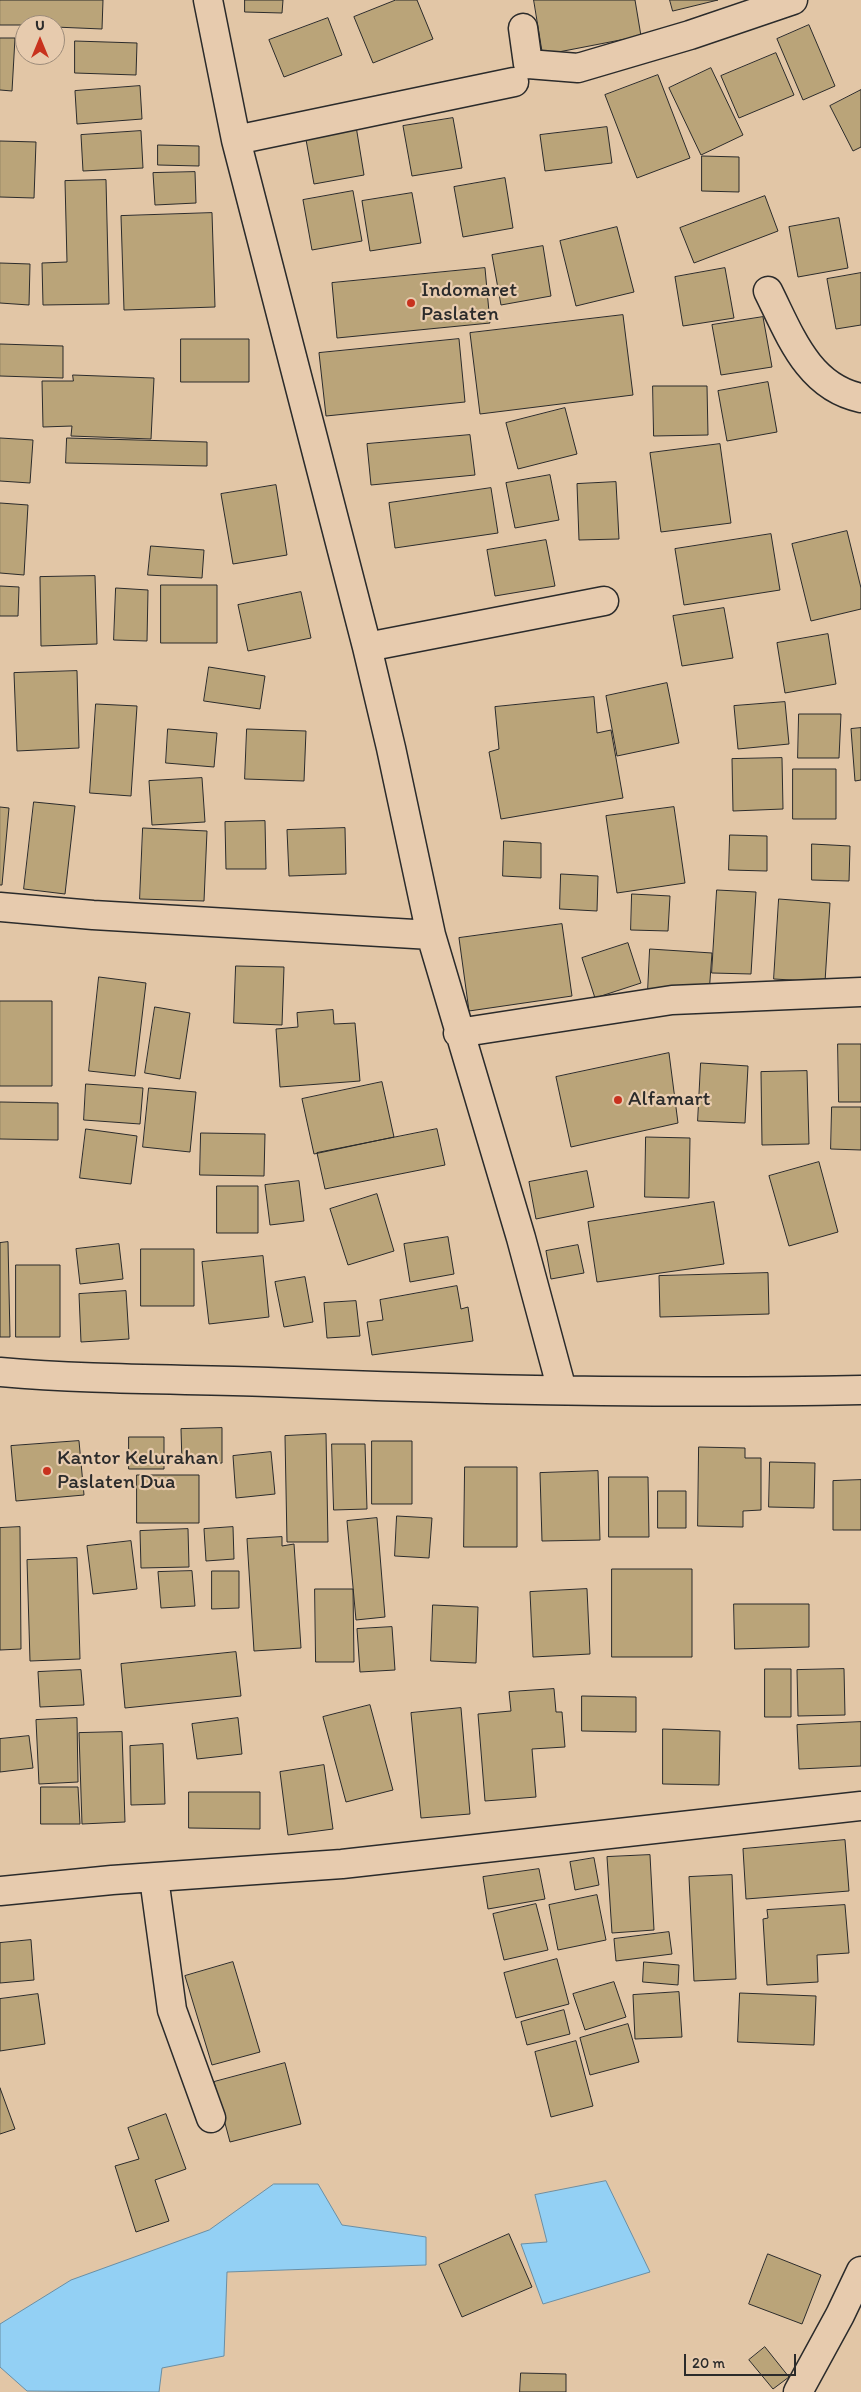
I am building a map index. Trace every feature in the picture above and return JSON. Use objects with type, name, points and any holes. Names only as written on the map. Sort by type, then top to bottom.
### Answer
[{"type":"street","points":[[208,0],[236,140],[391,748],[431,935],[458,1033],[521,1238],[562,1390]]},
{"type":"street","points":[[522,28],[528,64],[578,68],[690,35],[793,0]]},
{"type":"street","points":[[236,140],[514,82]]},
{"type":"street","points":[[768,292],[797,350],[814,373],[838,391],[861,398]]},
{"type":"street","points":[[366,647],[604,601]]},
{"type":"street","points":[[0,906],[93,915],[431,935]]},
{"type":"street","points":[[458,1033],[672,1000],[861,992]]},
{"type":"street","points":[[0,1372],[340,1385],[562,1390],[713,1393],[861,1390]]},
{"type":"street","points":[[0,1891],[342,1864],[861,1806]]},
{"type":"street","points":[[154,1878],[172,2010],[211,2118]]},
{"type":"street","points":[[798,2392],[840,2315],[861,2271]]},
{"type":"water","points":[[606,2181],[650,2272],[543,2304],[521,2244],[547,2242],[535,2195]]},
{"type":"water","points":[[274,2184],[318,2184],[342,2225],[426,2237],[426,2265],[227,2272],[224,2356],[162,2368],[159,2392],[27,2391],[0,2367],[0,2324],[71,2280],[209,2230]]},
{"type":"building","points":[[0,0],[103,0],[102,29],[65,27],[65,15],[15,15],[15,25],[0,25]]},
{"type":"building","points":[[245,0],[283,0],[282,13],[245,12]]},
{"type":"building","points":[[396,0],[417,0],[433,39],[373,63],[354,17]]},
{"type":"building","points":[[534,0],[635,0],[641,36],[543,55]]},
{"type":"building","points":[[670,0],[718,0],[673,11]]},
{"type":"building","points":[[328,18],[342,55],[284,77],[269,40]]},
{"type":"building","points":[[809,25],[835,86],[803,100],[777,39]]},
{"type":"building","points":[[0,38],[15,38],[12,91],[0,90]]},
{"type":"building","points":[[75,41],[137,43],[136,75],[75,73]]},
{"type":"building","points":[[776,53],[794,95],[739,118],[721,76]]},
{"type":"building","points":[[711,68],[743,135],[701,155],[669,88]]},
{"type":"building","points":[[658,75],[690,158],[637,178],[605,95]]},
{"type":"building","points":[[140,86],[142,119],[77,124],[75,91]]},
{"type":"building","points":[[861,90],[861,147],[853,151],[830,106]]},
{"type":"building","points":[[453,118],[462,168],[412,176],[403,126]]},
{"type":"building","points":[[356,126],[364,175],[314,184],[305,134]]},
{"type":"building","points":[[607,127],[612,163],[545,171],[540,135]]},
{"type":"building","points":[[141,131],[143,168],[83,171],[81,135]]},
{"type":"building","points":[[0,141],[36,142],[34,198],[0,197]]},
{"type":"building","points":[[158,145],[199,146],[199,166],[158,165]]},
{"type":"building","points":[[702,156],[739,157],[739,192],[702,191]]},
{"type":"building","points":[[195,172],[196,203],[155,205],[153,173]]},
{"type":"building","points":[[505,178],[513,228],[463,237],[454,187]]},
{"type":"building","points":[[106,180],[109,304],[43,305],[42,263],[67,262],[65,181]]},
{"type":"building","points":[[353,191],[362,241],[312,250],[303,200]]},
{"type":"building","points":[[412,193],[421,243],[370,251],[362,201]]},
{"type":"building","points":[[765,196],[778,231],[694,263],[680,228]]},
{"type":"building","points":[[212,213],[215,307],[124,310],[121,216]]},
{"type":"building","points":[[839,218],[848,268],[798,277],[789,227]]},
{"type":"building","points":[[617,227],[634,292],[576,306],[560,241]]},
{"type":"building","points":[[543,246],[551,296],[501,305],[492,255]]},
{"type":"building","points":[[0,263],[30,264],[29,305],[0,303]]},
{"type":"building","name":"Indomaret Paslaten","points":[[485,268],[490,323],[337,338],[332,283]]},
{"type":"building","points":[[725,268],[734,318],[683,326],[675,277]]},
{"type":"building","points":[[861,273],[861,325],[836,329],[827,279]]},
{"type":"building","points":[[623,315],[633,395],[480,414],[470,333]]},
{"type":"building","points":[[763,317],[772,367],[721,375],[712,325]]},
{"type":"building","points":[[181,339],[249,339],[249,382],[181,382]]},
{"type":"building","points":[[459,339],[465,402],[326,416],[319,353]]},
{"type":"building","points":[[0,344],[63,346],[63,378],[0,376]]},
{"type":"building","points":[[73,375],[154,378],[151,439],[71,436],[72,426],[43,427],[42,381],[73,381]]},
{"type":"building","points":[[768,382],[777,432],[727,441],[718,391]]},
{"type":"building","points":[[653,386],[707,386],[708,435],[654,436]]},
{"type":"building","points":[[565,408],[577,454],[518,469],[506,423]]},
{"type":"building","points":[[470,435],[475,475],[371,485],[367,444]]},
{"type":"building","points":[[0,438],[33,440],[30,483],[0,481]]},
{"type":"building","points":[[67,438],[207,442],[207,466],[66,463]]},
{"type":"building","points":[[720,444],[731,523],[661,532],[650,453]]},
{"type":"building","points":[[550,475],[559,520],[515,528],[506,483]]},
{"type":"building","points":[[616,482],[619,539],[579,540],[577,484]]},
{"type":"building","points":[[276,485],[287,555],[233,564],[221,494]]},
{"type":"building","points":[[491,488],[498,533],[395,548],[389,503]]},
{"type":"building","points":[[0,503],[28,505],[24,575],[0,573]]},
{"type":"building","points":[[847,531],[861,588],[861,609],[811,621],[792,544]]},
{"type":"building","points":[[771,534],[780,590],[684,605],[675,549]]},
{"type":"building","points":[[546,540],[555,586],[495,596],[487,550]]},
{"type":"building","points":[[151,546],[204,550],[202,578],[148,575]]},
{"type":"building","points":[[95,576],[97,644],[41,646],[40,577]]},
{"type":"building","points":[[161,585],[217,585],[217,643],[161,643]]},
{"type":"building","points":[[0,586],[19,587],[18,616],[0,616]]},
{"type":"building","points":[[116,588],[148,590],[147,641],[114,640]]},
{"type":"building","points":[[301,592],[311,638],[248,651],[238,605]]},
{"type":"building","points":[[724,608],[733,658],[682,666],[673,616]]},
{"type":"building","points":[[828,634],[836,684],[785,693],[777,643]]},
{"type":"building","points":[[209,667],[265,676],[260,709],[204,701]]},
{"type":"building","points":[[77,671],[79,748],[17,751],[14,673]]},
{"type":"building","points":[[667,683],[679,743],[617,756],[606,696]]},
{"type":"building","points":[[594,697],[597,733],[611,730],[623,798],[501,819],[489,752],[499,749],[495,707]]},
{"type":"building","points":[[785,702],[789,744],[738,749],[734,706]]},
{"type":"building","points":[[96,704],[137,706],[131,796],[90,793]]},
{"type":"building","points":[[799,714],[841,714],[839,758],[798,758]]},
{"type":"building","points":[[861,728],[861,780],[855,781],[851,729]]},
{"type":"building","points":[[168,729],[217,733],[214,767],[166,763]]},
{"type":"building","points":[[247,729],[306,731],[304,781],[245,779]]},
{"type":"building","points":[[782,758],[783,809],[733,811],[732,759]]},
{"type":"building","points":[[793,769],[836,769],[836,819],[793,819]]},
{"type":"building","points":[[202,778],[205,822],[152,825],[149,781]]},
{"type":"building","points":[[34,802],[75,806],[65,894],[24,889]]},
{"type":"building","points":[[0,807],[9,808],[2,885],[0,885]]},
{"type":"building","points":[[674,807],[685,883],[617,893],[606,816]]},
{"type":"building","points":[[265,821],[266,869],[226,869],[225,822]]},
{"type":"building","points":[[143,828],[207,831],[204,901],[140,899]]},
{"type":"building","points":[[345,828],[346,874],[289,876],[287,830]]},
{"type":"building","points":[[730,835],[767,836],[767,871],[729,870]]},
{"type":"building","points":[[504,841],[541,843],[541,878],[503,876]]},
{"type":"building","points":[[812,844],[850,846],[849,881],[812,880]]},
{"type":"building","points":[[561,874],[598,876],[597,911],[560,909]]},
{"type":"building","points":[[717,890],[756,892],[751,974],[712,973]]},
{"type":"building","points":[[632,894],[670,896],[668,931],[631,930]]},
{"type":"building","points":[[779,899],[830,903],[825,982],[774,979]]},
{"type":"building","points":[[562,924],[572,996],[469,1011],[459,938]]},
{"type":"building","points":[[628,943],[641,983],[595,998],[582,958]]},
{"type":"building","points":[[650,949],[712,953],[709,994],[648,991]]},
{"type":"building","points":[[236,966],[284,967],[282,1025],[234,1023]]},
{"type":"building","points":[[99,977],[146,983],[135,1076],[89,1071]]},
{"type":"building","points":[[0,1001],[52,1001],[52,1086],[0,1086]]},
{"type":"building","points":[[155,1007],[190,1013],[180,1079],[145,1073]]},
{"type":"building","points":[[333,1010],[334,1024],[355,1023],[360,1081],[280,1087],[276,1029],[298,1027],[297,1013]]},
{"type":"building","points":[[838,1044],[861,1044],[861,1102],[839,1102]]},
{"type":"building","name":"Alfamart","points":[[669,1053],[678,1123],[571,1147],[556,1077]]},
{"type":"building","points":[[701,1063],[748,1066],[745,1123],[698,1121]]},
{"type":"building","points":[[807,1071],[809,1144],[762,1145],[761,1072]]},
{"type":"building","points":[[382,1082],[394,1137],[314,1154],[302,1099]]},
{"type":"building","points":[[86,1084],[143,1088],[140,1124],[84,1120]]},
{"type":"building","points":[[149,1088],[196,1092],[190,1152],[143,1147]]},
{"type":"building","points":[[0,1102],[58,1103],[58,1140],[0,1139]]},
{"type":"building","points":[[832,1107],[861,1107],[861,1150],[831,1149]]},
{"type":"building","points":[[86,1129],[137,1136],[131,1184],[80,1178]]},
{"type":"building","points":[[437,1129],[445,1165],[325,1189],[317,1153]]},
{"type":"building","points":[[201,1133],[265,1134],[264,1176],[200,1175]]},
{"type":"building","points":[[646,1137],[690,1138],[689,1198],[645,1197]]},
{"type":"building","points":[[819,1162],[838,1232],[789,1246],[769,1176]]},
{"type":"building","points":[[587,1171],[594,1207],[536,1219],[529,1182]]},
{"type":"building","points":[[299,1181],[304,1221],[270,1225],[265,1185]]},
{"type":"building","points":[[217,1186],[258,1186],[258,1233],[217,1233]]},
{"type":"building","points":[[377,1194],[394,1251],[348,1265],[330,1209]]},
{"type":"building","points":[[714,1202],[724,1264],[597,1282],[588,1222]]},
{"type":"building","points":[[448,1237],[454,1274],[410,1282],[404,1244]]},
{"type":"building","points":[[8,1242],[10,1337],[0,1337],[0,1243]]},
{"type":"building","points":[[119,1244],[123,1279],[80,1284],[76,1249]]},
{"type":"building","points":[[578,1245],[584,1273],[551,1279],[546,1251]]},
{"type":"building","points":[[141,1249],[194,1249],[194,1306],[141,1306]]},
{"type":"building","points":[[263,1256],[269,1317],[209,1324],[202,1262]]},
{"type":"building","points":[[16,1265],[60,1265],[60,1337],[16,1337]]},
{"type":"building","points":[[768,1273],[769,1314],[660,1317],[659,1276]]},
{"type":"building","points":[[305,1277],[313,1322],[284,1327],[275,1282]]},
{"type":"building","points":[[457,1286],[461,1309],[468,1307],[473,1341],[372,1355],[367,1322],[383,1320],[380,1300]]},
{"type":"building","points":[[126,1291],[129,1339],[81,1342],[79,1294]]},
{"type":"building","points":[[356,1301],[360,1336],[327,1338],[324,1303]]},
{"type":"building","points":[[222,1428],[222,1463],[182,1464],[181,1429]]},
{"type":"building","points":[[326,1434],[328,1542],[287,1542],[285,1436]]},
{"type":"building","points":[[129,1437],[164,1437],[164,1469],[129,1469]]},
{"type":"building","name":"Kantor Kelurahan Paslaten Dua","points":[[79,1441],[84,1495],[16,1501],[11,1446]]},
{"type":"building","points":[[372,1441],[412,1441],[412,1504],[372,1504]]},
{"type":"building","points":[[332,1444],[365,1444],[367,1509],[334,1510]]},
{"type":"building","points":[[699,1447],[745,1448],[745,1458],[761,1458],[761,1510],[743,1511],[743,1527],[698,1526]]},
{"type":"building","points":[[271,1452],[275,1494],[236,1498],[233,1456]]},
{"type":"building","points":[[770,1462],[815,1463],[814,1508],[769,1507]]},
{"type":"building","points":[[465,1467],[517,1467],[517,1547],[464,1547]]},
{"type":"building","points":[[598,1471],[600,1540],[542,1541],[540,1473]]},
{"type":"building","points":[[137,1475],[199,1475],[199,1523],[137,1523]]},
{"type":"building","points":[[609,1477],[648,1477],[649,1537],[609,1537]]},
{"type":"building","points":[[861,1480],[861,1530],[833,1530],[833,1481]]},
{"type":"building","points":[[658,1491],[686,1491],[686,1528],[658,1528]]},
{"type":"building","points":[[397,1516],[432,1518],[429,1558],[395,1556]]},
{"type":"building","points":[[377,1518],[385,1617],[356,1620],[347,1521]]},
{"type":"building","points":[[20,1527],[21,1649],[0,1650],[0,1528]]},
{"type":"building","points":[[233,1527],[234,1559],[206,1561],[204,1529]]},
{"type":"building","points":[[188,1529],[189,1567],[141,1568],[140,1531]]},
{"type":"building","points":[[282,1537],[282,1546],[294,1544],[301,1648],[254,1651],[247,1539]]},
{"type":"building","points":[[131,1541],[137,1589],[93,1594],[87,1546]]},
{"type":"building","points":[[77,1558],[80,1659],[30,1661],[27,1560]]},
{"type":"building","points":[[612,1569],[692,1569],[692,1657],[612,1657]]},
{"type":"building","points":[[192,1571],[195,1606],[161,1608],[158,1572]]},
{"type":"building","points":[[212,1571],[239,1571],[239,1608],[212,1609]]},
{"type":"building","points":[[315,1589],[353,1589],[354,1662],[316,1662]]},
{"type":"building","points":[[587,1589],[590,1654],[533,1657],[530,1592]]},
{"type":"building","points":[[734,1604],[809,1604],[809,1647],[735,1649]]},
{"type":"building","points":[[433,1605],[478,1607],[476,1663],[431,1661]]},
{"type":"building","points":[[392,1627],[395,1670],[360,1672],[357,1629]]},
{"type":"building","points":[[236,1652],[241,1696],[125,1708],[121,1664]]},
{"type":"building","points":[[765,1669],[791,1669],[791,1717],[765,1717]]},
{"type":"building","points":[[844,1669],[845,1715],[798,1716],[797,1670]]},
{"type":"building","points":[[81,1670],[84,1705],[40,1707],[38,1672]]},
{"type":"building","points":[[554,1689],[556,1712],[562,1712],[565,1747],[532,1749],[536,1797],[485,1801],[478,1714],[511,1711],[509,1692]]},
{"type":"building","points":[[582,1696],[636,1697],[636,1732],[582,1731]]},
{"type":"building","points":[[370,1705],[393,1790],[346,1802],[323,1717]]},
{"type":"building","points":[[461,1708],[470,1814],[421,1818],[411,1713]]},
{"type":"building","points":[[77,1718],[78,1782],[39,1784],[36,1720]]},
{"type":"building","points":[[238,1718],[242,1754],[197,1759],[192,1724]]},
{"type":"building","points":[[861,1722],[861,1766],[799,1769],[797,1725]]},
{"type":"building","points":[[663,1729],[720,1731],[719,1785],[663,1784]]},
{"type":"building","points":[[122,1732],[125,1822],[82,1824],[79,1733]]},
{"type":"building","points":[[29,1736],[33,1768],[0,1772],[0,1739]]},
{"type":"building","points":[[163,1744],[165,1804],[131,1805],[130,1746]]},
{"type":"building","points":[[324,1765],[333,1829],[288,1835],[280,1772]]},
{"type":"building","points":[[41,1787],[78,1787],[80,1824],[41,1824]]},
{"type":"building","points":[[189,1792],[260,1792],[260,1829],[189,1828]]},
{"type":"building","points":[[845,1840],[849,1891],[746,1899],[743,1849]]},
{"type":"building","points":[[650,1855],[654,1930],[612,1933],[607,1857]]},
{"type":"building","points":[[594,1858],[599,1885],[575,1890],[570,1862]]},
{"type":"building","points":[[539,1869],[545,1899],[488,1909],[483,1877]]},
{"type":"building","points":[[732,1875],[736,1979],[694,1981],[689,1877]]},
{"type":"building","points":[[597,1895],[606,1940],[558,1950],[549,1905]]},
{"type":"building","points":[[536,1904],[548,1950],[504,1960],[493,1914]]},
{"type":"building","points":[[845,1905],[849,1953],[817,1955],[818,1982],[767,1985],[763,1919],[768,1918],[767,1910]]},
{"type":"building","points":[[669,1932],[672,1954],[616,1961],[614,1939]]},
{"type":"building","points":[[31,1940],[34,1980],[0,1983],[0,1943]]},
{"type":"building","points":[[557,1959],[569,2004],[516,2018],[504,1973]]},
{"type":"building","points":[[233,1962],[260,2052],[212,2065],[185,1976]]},
{"type":"building","points":[[644,1962],[679,1965],[678,1985],[643,1982]]},
{"type":"building","points":[[614,1982],[626,2017],[585,2030],[573,1994]]},
{"type":"building","points":[[679,1992],[682,2037],[635,2039],[633,1995]]},
{"type":"building","points":[[740,1993],[816,1996],[814,2045],[738,2042]]},
{"type":"building","points":[[38,1994],[45,2044],[0,2051],[0,1999]]},
{"type":"building","points":[[564,2010],[570,2034],[527,2045],[521,2022]]},
{"type":"building","points":[[628,2024],[639,2062],[590,2075],[580,2038]]},
{"type":"building","points":[[576,2041],[593,2106],[551,2117],[535,2052]]},
{"type":"building","points":[[285,2063],[301,2124],[230,2142],[214,2082]]},
{"type":"building","points":[[0,2088],[15,2129],[0,2134]]},
{"type":"building","points":[[166,2114],[186,2169],[155,2180],[169,2221],[136,2232],[115,2166],[139,2159],[128,2128]]},
{"type":"building","points":[[509,2234],[532,2287],[462,2317],[439,2265]]},
{"type":"building","points":[[768,2254],[821,2275],[802,2324],[749,2304]]},
{"type":"building","points":[[765,2347],[789,2377],[773,2389],[749,2360]]},
{"type":"building","points":[[521,2373],[566,2374],[566,2392],[520,2392]]},
{"type":"place","name":"Indomaret Paslaten","points":[[411,303]]},
{"type":"place","name":"Alfamart","points":[[618,1100]]},
{"type":"place","name":"Kantor Kelurahan Paslaten Dua","points":[[47,1471]]}]
